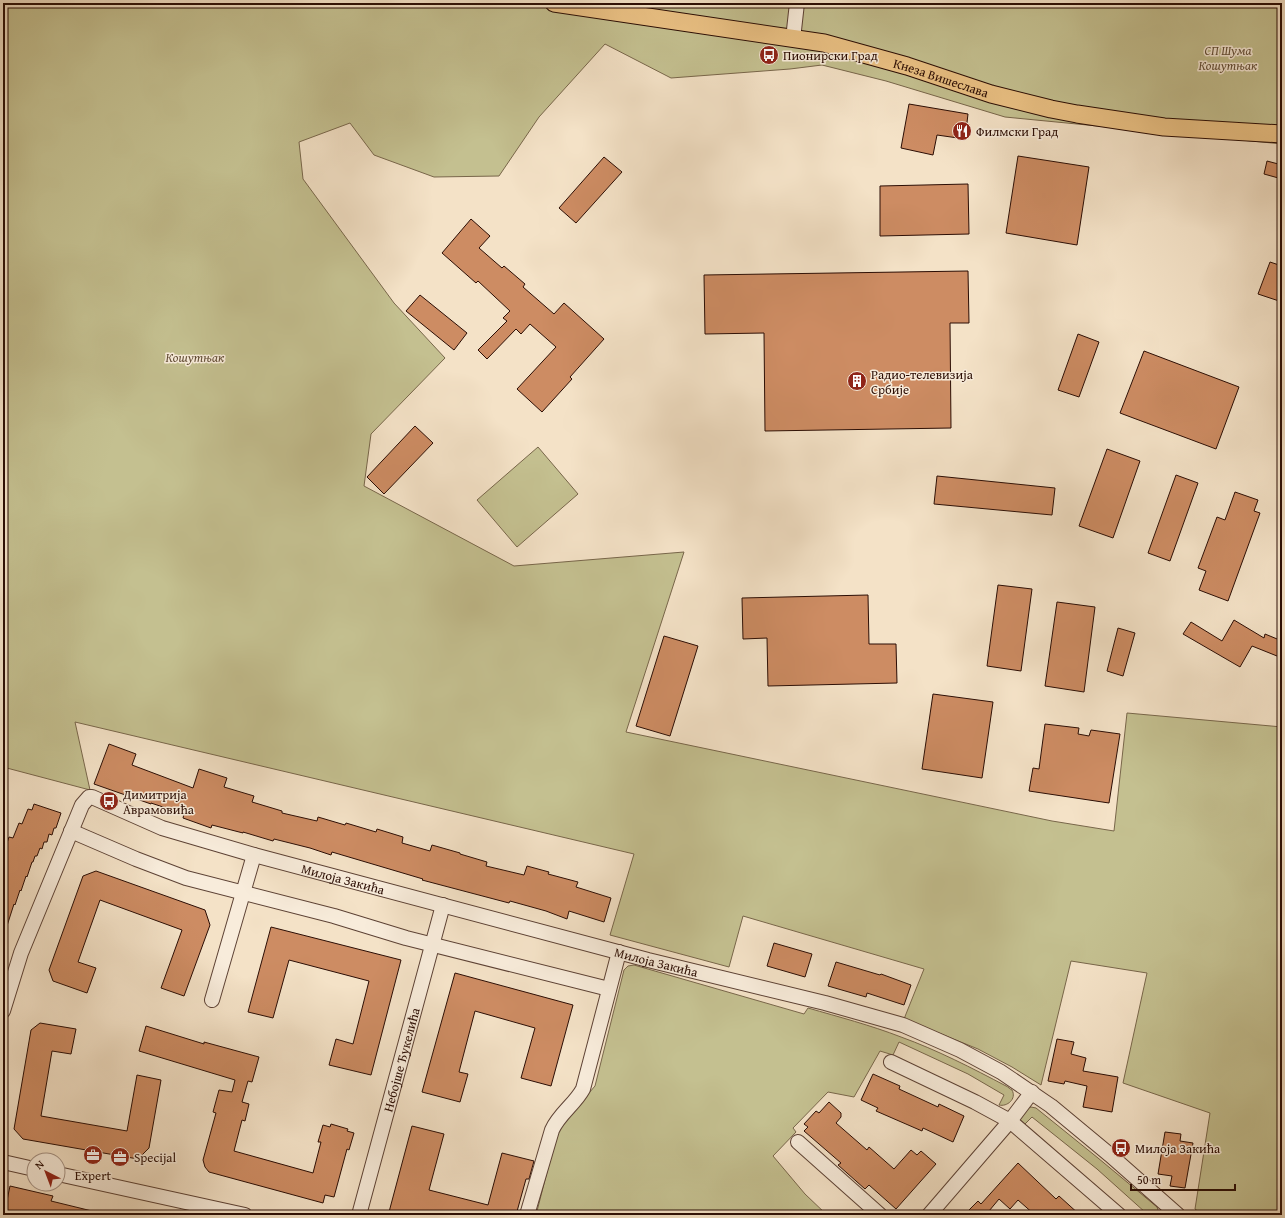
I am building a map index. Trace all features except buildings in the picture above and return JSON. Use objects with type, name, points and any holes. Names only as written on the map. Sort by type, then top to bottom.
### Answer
[{"type":"main road","name":"Кнеза Вишеслава","points":[[554,3],[824,43],[907,66],[991,94],[1051,109],[1164,127],[1282,134]]},
{"type":"street","points":[[792,39],[797,3]]},
{"type":"street","name":"Милоја Закића","points":[[72,831],[82,805],[89,797],[92,797],[162,828],[254,855],[619,952],[825,1003],[904,1025],[960,1050],[1001,1072],[1032,1092],[1110,1155],[1176,1215]]},
{"type":"street","points":[[3,1011],[22,953],[72,831],[136,859],[186,878],[334,916],[406,938],[609,989]]},
{"type":"street","points":[[212,1000],[254,855]]},
{"type":"street","name":"Небојше Ђукелића","points":[[359,1215],[443,905]]},
{"type":"street","points":[[527,1215],[552,1130],[556,1123],[580,1095],[583,1089],[619,952]]},
{"type":"street","points":[[891,1062],[975,1102],[1010,1121],[1119,1215]]},
{"type":"street","points":[[929,1215],[1010,1121],[1032,1092]]},
{"type":"street","points":[[798,1142],[880,1215]]},
{"type":"street","points":[[3,1162],[26,1167]]},
{"type":"street","points":[[66,1176],[244,1215]]},
{"type":"green space","name":"Кошутњак","points":[[3,3],[1282,3],[1282,144],[1005,117],[886,81],[822,65],[790,69],[671,78],[605,44],[539,117],[499,176],[434,177],[374,155],[350,123],[299,142],[303,179],[394,303],[445,358],[371,434],[364,486],[514,566],[684,552],[626,732],[1052,821],[1114,831],[1127,713],[1282,727],[1282,1215],[1203,1215],[1195,1209],[1210,1113],[1123,1083],[1147,973],[1071,961],[1041,1085],[1012,1067],[978,1049],[904,1019],[924,969],[743,916],[729,967],[610,935],[634,854],[75,722],[90,790],[3,767]]},
{"type":"green space","points":[[538,447],[578,494],[517,547],[477,500]]},
{"type":"green space","points":[[634,965],[804,1014],[808,1008],[889,1033],[928,1048],[1007,1086],[1012,1090],[1012,1099],[1008,1104],[999,1105],[1004,1095],[968,1074],[899,1042],[893,1055],[880,1051],[854,1097],[828,1092],[793,1128],[796,1132],[773,1156],[805,1194],[827,1215],[536,1215],[557,1133],[565,1121],[595,1086],[624,970],[628,966]]},
{"type":"green space","points":[[1031,1107],[1036,1108],[1157,1207],[1160,1215],[1144,1215],[1146,1213],[1097,1169],[1032,1117],[1025,1124],[1020,1120],[1020,1116],[1026,1109]]},
{"type":"place","name":"Пионирски Град","points":[[769,55]]},
{"type":"place","name":"Филмски Град","points":[[962,131]]},
{"type":"place","name":"Радио-телевизија Србије","points":[[857,381]]},
{"type":"place","name":"Димитрија Аврамовића","points":[[109,801]]},
{"type":"place","name":"Милоја Закића","points":[[1121,1148]]},
{"type":"place","name":"Expert","points":[[93,1155]]},
{"type":"place","name":"Specijal","points":[[120,1157]]},
{"type":"park label","name":"СП Шума Кошутњак","points":[[1228,58]]}]
